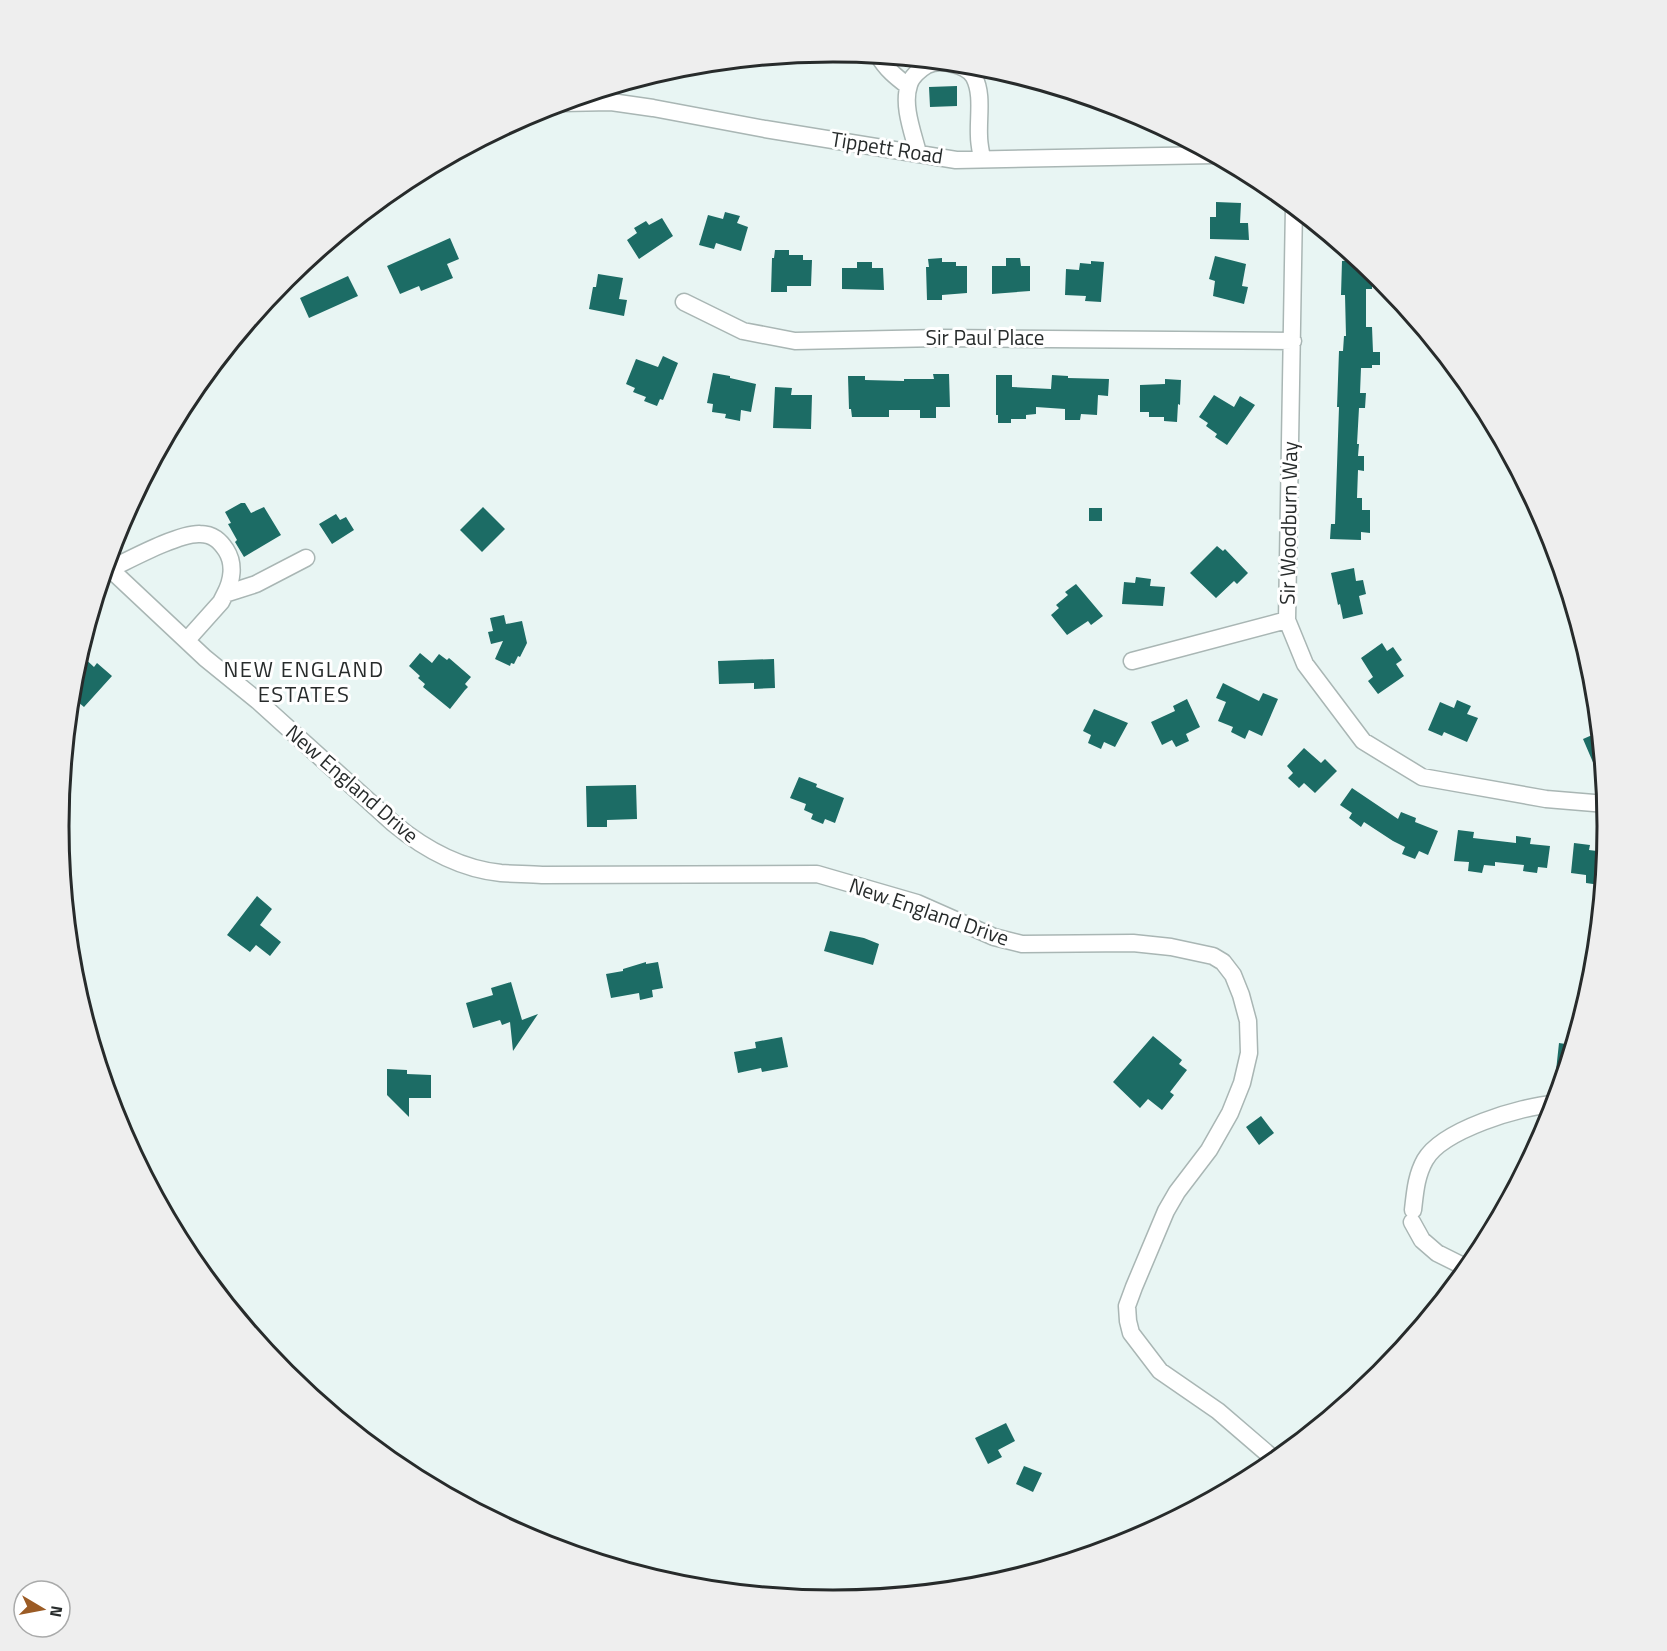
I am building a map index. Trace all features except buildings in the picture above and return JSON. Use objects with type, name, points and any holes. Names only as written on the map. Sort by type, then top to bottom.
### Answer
[{"type":"street","points":[[883,63],[896,78],[908,86]]},
{"type":"street","points":[[918,153],[908,109],[908,86],[914,75],[924,67]]},
{"type":"street","points":[[973,74],[978,88],[979,139],[982,159]]},
{"type":"street","name":"Tippett Road","points":[[587,102],[611,102],[653,108],[956,160],[1198,154]]},
{"type":"street","name":"Sir Woodburn Way","points":[[1294,215],[1287,620],[1305,664],[1363,741],[1422,777],[1546,800],[1597,803]]},
{"type":"street","name":"Sir Paul Place","points":[[684,302],[743,332],[795,340],[940,338],[1293,341]]},
{"type":"street","points":[[116,564],[189,535],[210,535],[220,541],[229,555],[232,567],[229,586],[221,602],[187,640]]},
{"type":"street","points":[[225,594],[256,584],[306,558]]},
{"type":"street","name":"New England Drive","points":[[113,572],[205,658],[258,701],[362,796],[416,841],[467,866],[499,873],[542,875],[817,874],[917,903],[994,937],[1022,944],[1123,943],[1171,947],[1213,956],[1223,962],[1233,975],[1248,1021],[1249,1053],[1242,1083],[1230,1113],[1209,1150],[1177,1192],[1167,1211],[1134,1287],[1128,1306],[1128,1321],[1131,1333],[1160,1371],[1218,1411],[1268,1454]]},
{"type":"street","points":[[1131,661],[1287,620]]},
{"type":"street","points":[[1459,1264],[1437,1253],[1422,1240],[1413,1216],[1416,1187],[1425,1159],[1457,1134],[1532,1106],[1544,1105]]},
{"type":"district","name":"NEW ENGLAND ESTATES","points":[[304,682]]}]
